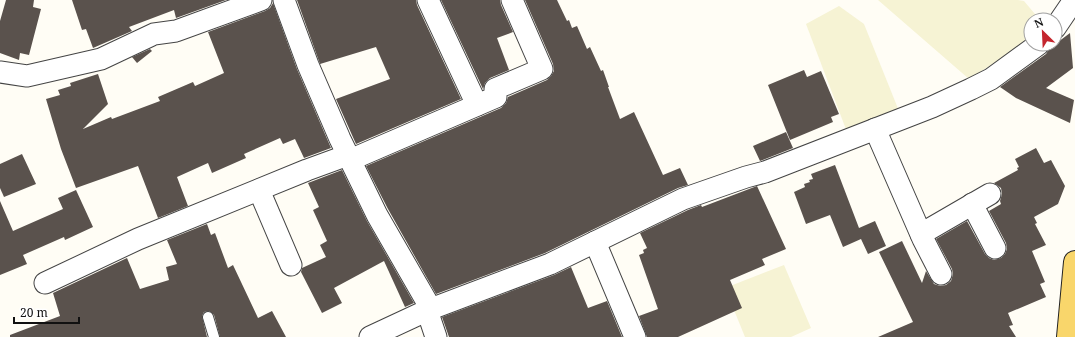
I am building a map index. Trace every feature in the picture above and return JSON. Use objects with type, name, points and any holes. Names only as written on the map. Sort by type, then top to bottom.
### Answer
[{"type":"main road","points":[[1068,337],[1075,262]]},
{"type":"street","points":[[0,72],[27,76],[101,59],[154,34],[176,31],[261,0]]},
{"type":"street","points":[[284,0],[308,65],[349,158],[377,215],[427,302],[436,337]]},
{"type":"street","points":[[428,0],[477,105]]},
{"type":"street","points":[[45,283],[138,239],[307,170],[349,158],[496,97],[495,89],[542,69],[512,0]]},
{"type":"street","points":[[1063,16],[1074,0]]},
{"type":"street","points":[[370,337],[428,310],[550,264],[683,200],[746,177],[765,172],[932,107],[991,79],[1028,52]]},
{"type":"street","points":[[875,129],[921,234],[941,274]]},
{"type":"street","points":[[259,190],[291,265]]},
{"type":"street","points":[[921,234],[981,199],[995,248]]},
{"type":"street","points":[[595,242],[635,337]]},
{"type":"lane","points":[[208,317],[214,337]]},
{"type":"shaded area","points":[[878,0],[1024,1],[1033,12],[1023,12],[1023,44],[969,79]]},
{"type":"shaded area","points":[[839,6],[864,24],[899,111],[847,132],[806,24]]},
{"type":"shaded area","points":[[784,265],[811,328],[791,337],[745,337],[725,288]]},
{"type":"building","points":[[6,0],[34,0],[33,7],[41,9],[29,55],[20,53],[19,60],[0,53],[0,21]]},
{"type":"building","points":[[72,0],[226,0],[176,18],[174,10],[129,27],[132,31],[93,48],[86,29],[82,30]]},
{"type":"building","points":[[297,0],[416,0],[461,99],[356,144],[336,99],[390,79],[376,47],[320,64]]},
{"type":"building","points":[[441,0],[500,0],[513,32],[497,38],[509,70],[490,78],[485,83],[483,89]]},
{"type":"building","points":[[525,0],[557,0],[567,21],[569,20],[572,28],[577,26],[587,49],[590,47],[601,71],[603,70],[620,119],[634,112],[663,175],[680,168],[688,185],[678,188],[545,253],[436,294],[388,209],[366,166],[501,108],[506,103],[508,97],[547,80],[551,76],[554,71],[553,64]]},
{"type":"building","points":[[273,3],[297,69],[331,148],[304,158],[295,139],[283,144],[280,138],[244,154],[246,158],[212,173],[208,163],[177,177],[188,206],[158,218],[138,166],[76,188],[61,149],[46,99],[60,95],[58,90],[71,86],[70,83],[98,74],[108,104],[83,129],[111,117],[112,119],[160,101],[158,97],[193,82],[195,86],[224,73],[208,32],[265,11],[270,8]]},
{"type":"building","points":[[1070,33],[1073,68],[1046,88],[1074,100],[1070,123],[1016,98],[1000,87],[1047,52],[1063,52],[1063,38]]},
{"type":"building","points":[[150,49],[152,51],[137,63],[132,57]]},
{"type":"building","points":[[804,70],[807,77],[821,71],[839,114],[831,117],[833,122],[790,140],[768,85]]},
{"type":"building","points":[[786,132],[793,148],[760,161],[753,146]]},
{"type":"building","points":[[1036,148],[1044,163],[1051,160],[1065,186],[1058,204],[1034,217],[1037,223],[1035,224],[1046,245],[1032,251],[1045,282],[1040,284],[1046,297],[1008,313],[1013,325],[1009,326],[1016,337],[878,337],[913,322],[879,252],[902,241],[922,283],[926,271],[934,284],[940,286],[946,285],[951,281],[953,274],[952,269],[936,239],[967,221],[985,254],[994,260],[1001,258],[1007,249],[1006,243],[989,211],[1001,204],[1001,188],[994,183],[1018,170],[1017,168],[1019,167],[1015,159]]},
{"type":"building","points":[[22,154],[36,184],[4,197],[0,188],[0,164]]},
{"type":"building","points":[[835,165],[859,228],[875,221],[886,246],[868,254],[861,239],[843,247],[830,215],[806,224],[794,192],[805,187],[804,184],[813,179],[811,174]]},
{"type":"building","points":[[342,170],[367,221],[414,303],[405,307],[384,261],[334,288],[342,303],[322,313],[301,272],[302,268],[326,257],[320,245],[327,241],[313,210],[319,207],[308,183]]},
{"type":"building","points":[[757,186],[786,249],[762,259],[765,265],[730,280],[742,308],[678,337],[647,337],[639,316],[658,309],[639,255],[644,253],[643,250],[647,248],[640,233],[688,210],[701,205],[702,207]]},
{"type":"building","points":[[76,190],[93,227],[65,240],[64,237],[23,255],[27,264],[0,275],[0,201],[13,231],[63,209],[58,198]]},
{"type":"building","points":[[207,224],[211,235],[215,233],[228,268],[233,265],[258,318],[272,311],[286,337],[220,337],[214,315],[209,311],[204,312],[202,316],[207,337],[10,337],[10,335],[60,316],[53,293],[127,258],[140,289],[169,280],[166,267],[177,264],[167,240]]},
{"type":"building","points":[[571,267],[588,308],[607,301],[622,337],[449,337],[442,317],[554,275]]}]
